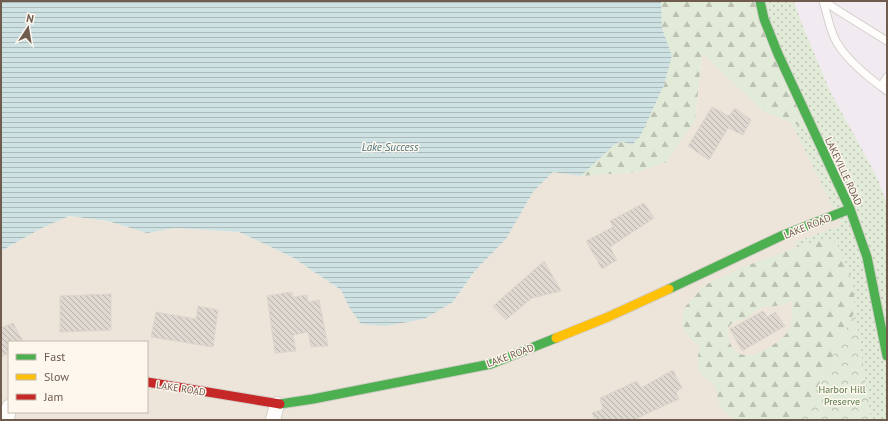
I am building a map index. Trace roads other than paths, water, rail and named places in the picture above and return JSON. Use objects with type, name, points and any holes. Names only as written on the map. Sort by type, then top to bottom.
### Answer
[{"type":"street","name":"LAKEVILLE ROAD","points":[[760,1],[764,19],[778,54],[850,209],[867,257],[887,356]]},
{"type":"street","name":"LAKE ROAD","points":[[148,382],[277,404],[313,399],[491,364],[608,317],[781,236],[850,209]]},
{"type":"street","points":[[273,420],[277,404]]},
{"type":"lane","points":[[824,1],[887,41]]},
{"type":"lane","points":[[824,1],[831,31],[835,40],[859,68],[887,91]]},
{"type":"lane","points":[[881,86],[887,77]]},
{"type":"water","name":"Lake Success","points":[[1,1],[661,1],[662,28],[672,56],[664,85],[640,137],[632,145],[621,141],[613,146],[581,176],[553,172],[533,192],[506,239],[474,272],[453,302],[424,319],[385,326],[361,324],[349,307],[341,290],[292,257],[239,232],[175,228],[147,233],[108,221],[69,216],[42,228],[1,251]]},
{"type":"park label","name":"Harbor Hill Preserve","points":[[842,394]]}]
